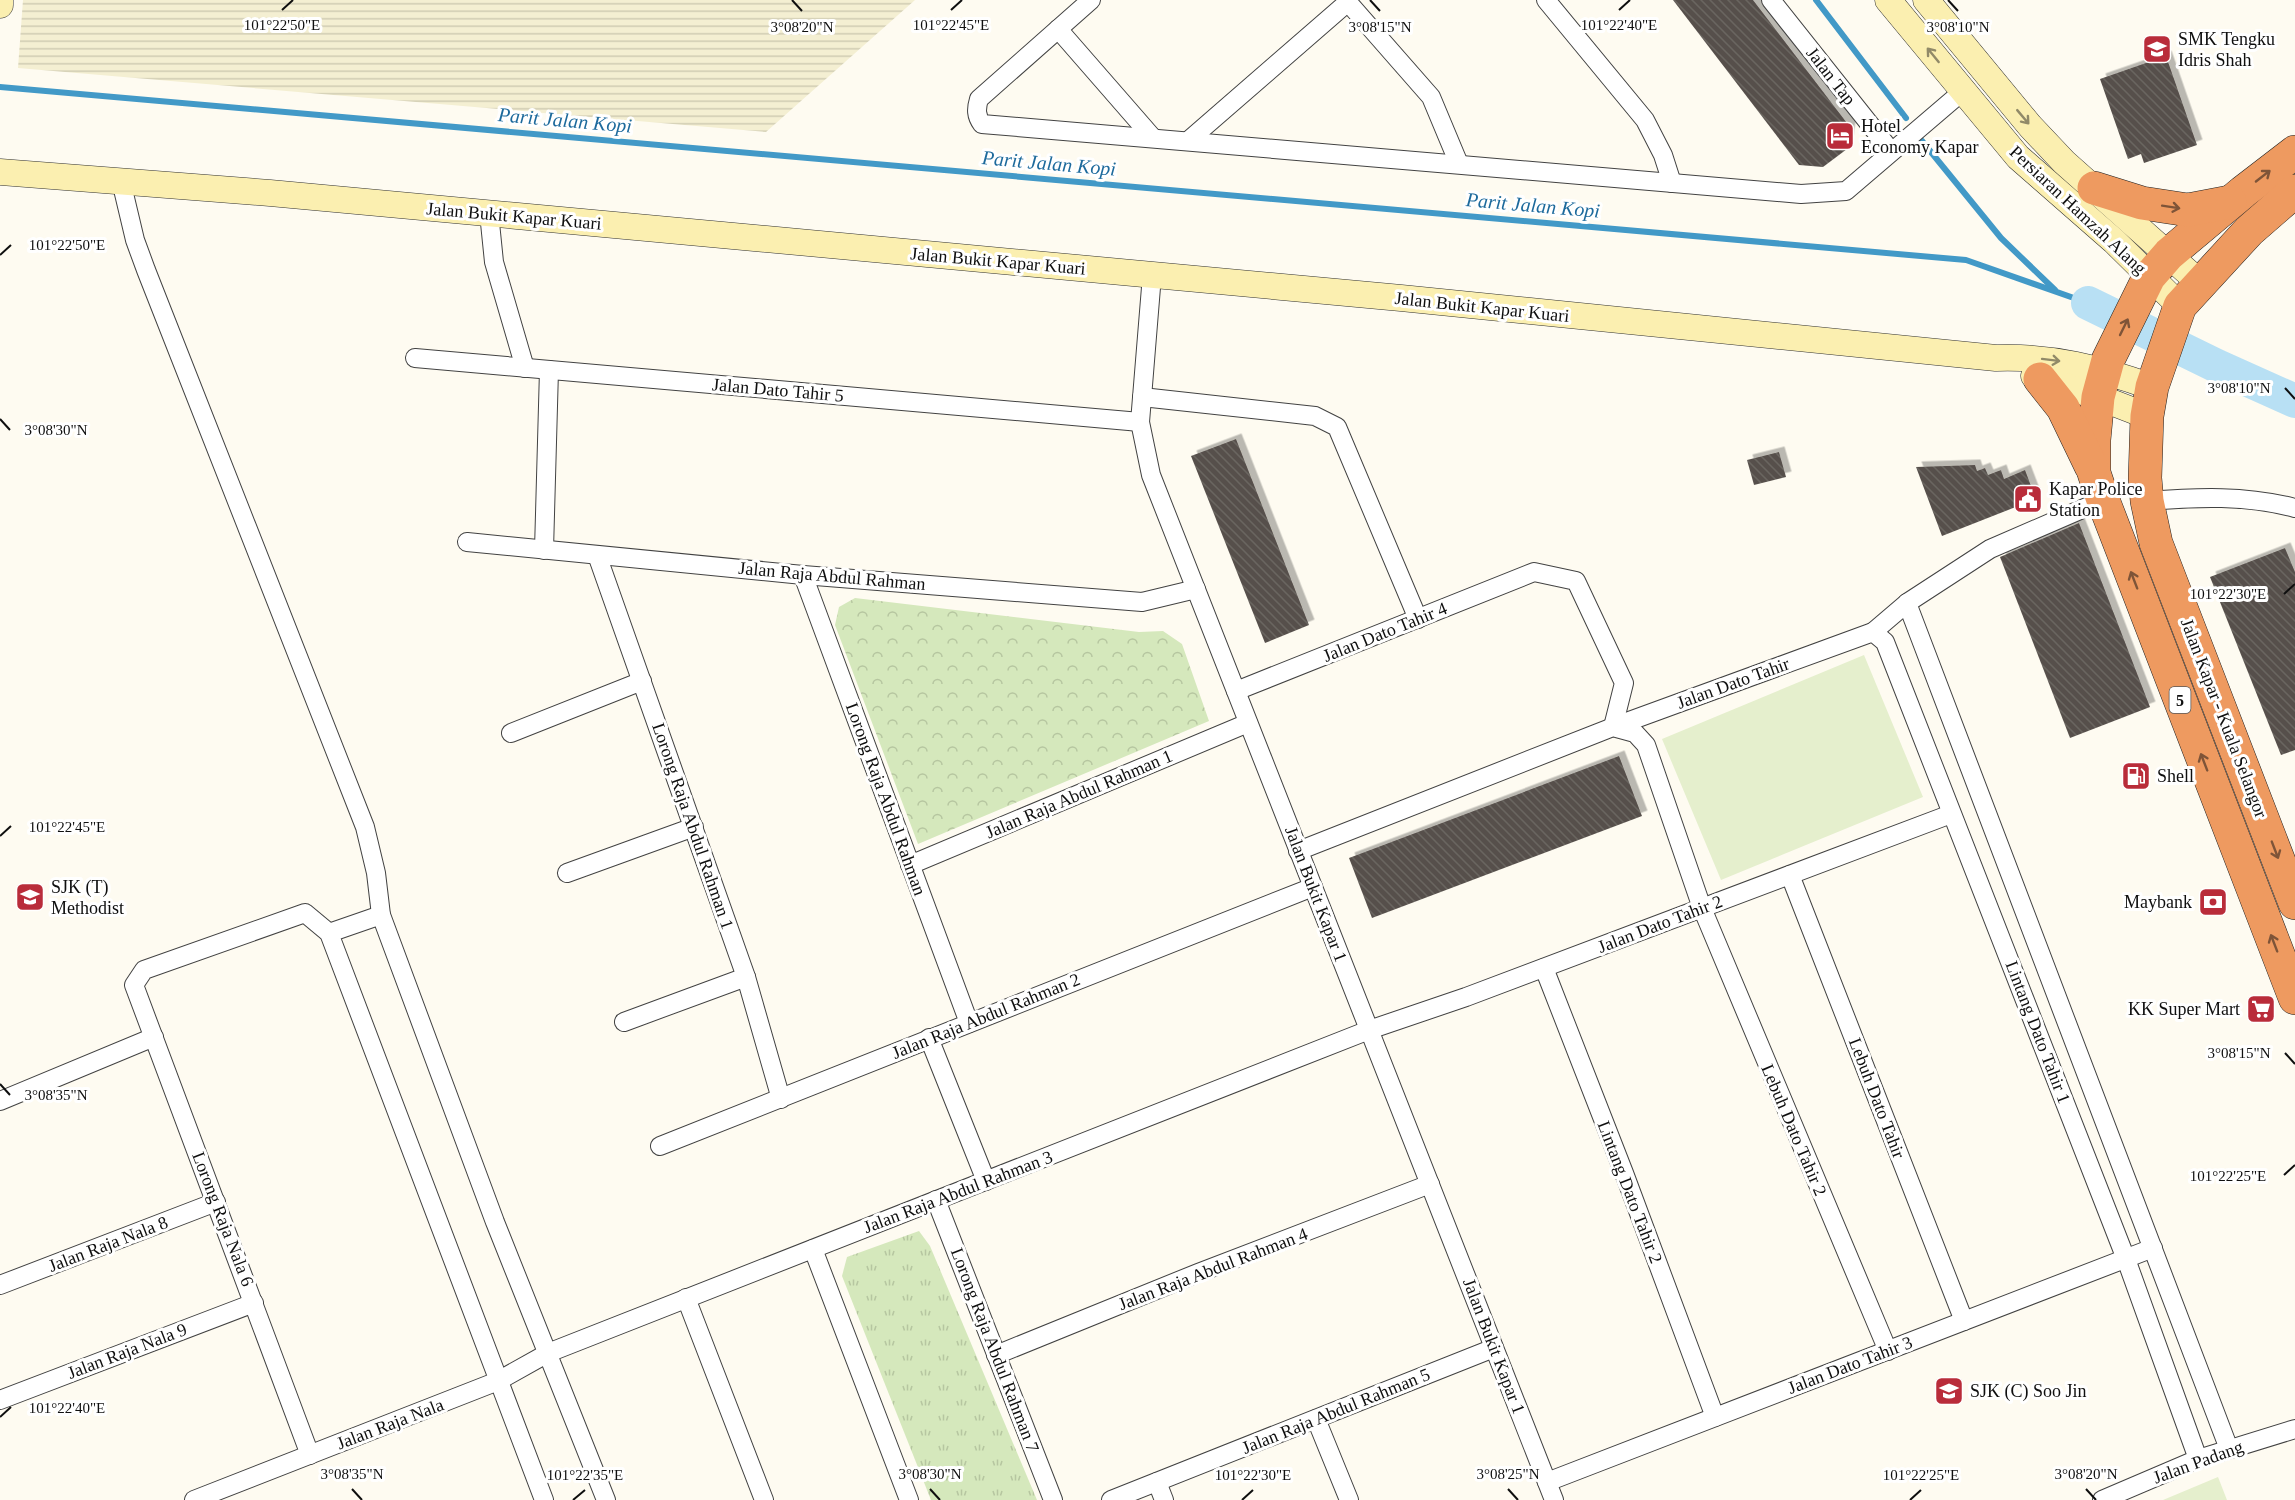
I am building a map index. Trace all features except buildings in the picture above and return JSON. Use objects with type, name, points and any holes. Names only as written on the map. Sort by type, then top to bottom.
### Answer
[{"type":"highway","name":"Jalan Kapar - Kuala Selangor","points":[[2295,152],[2231,201],[2153,275],[2104,376],[2094,440],[2098,487],[2295,998]]},
{"type":"highway","points":[[2094,188],[2142,203],[2188,210],[2231,201]]},
{"type":"highway","name":"Jalan Kapar - Kuala Selangor","points":[[2295,191],[2249,231],[2185,301],[2151,394],[2145,478],[2147,501],[2156,543],[2295,903]]},
{"type":"highway","points":[[2040,379],[2063,408],[2098,487]]},
{"type":"street","points":[[0,0],[0,5]]},
{"type":"street","points":[[1091,0],[979,99],[976,107],[977,118],[982,124],[1801,194],[1834,193],[1846,191],[1963,91]]},
{"type":"street","points":[[1546,0],[1645,120],[1663,155],[1671,183]]},
{"type":"street","name":"Jalan Tap","points":[[1771,0],[1891,151]]},
{"type":"street","name":"Persiaran Hamzah Alang","points":[[1888,0],[2018,157],[2185,301]]},
{"type":"street","name":"Persiaran Hamzah Alang","points":[[1926,0],[2030,126],[2064,162],[2094,188],[2153,275]]},
{"type":"street","points":[[1188,141],[1347,1],[1431,97],[1459,164]]},
{"type":"street","points":[[1058,28],[1153,138]]},
{"type":"street","name":"Jalan Bukit Kapar Kuari","points":[[0,172],[489,213],[1996,358],[2023,357],[2056,360],[2151,394]]},
{"type":"street","points":[[121,181],[135,240],[146,270],[365,827],[376,873],[381,915],[495,1222],[606,1500]]},
{"type":"street","points":[[489,213],[494,262],[525,368]]},
{"type":"street","name":"Jalan Bukit Kapar 1","points":[[1152,275],[1140,422],[1150,475],[1554,1500]]},
{"type":"street","name":"Jalan Dato Tahir 5","points":[[415,358],[1140,422]]},
{"type":"street","name":"Jalan Bukit Kapar Kuari","points":[[1996,358],[2040,379],[2104,376]]},
{"type":"street","points":[[544,550],[549,370]]},
{"type":"street","points":[[1142,397],[1316,416],[1337,427],[1418,619]]},
{"type":"street","points":[[1874,632],[1907,603],[1989,549],[2098,487]]},
{"type":"street","points":[[2147,501],[2205,497],[2259,500],[2295,508]]},
{"type":"street","name":"Jalan Raja Abdul Rahman","points":[[467,542],[802,575],[1142,602],[1196,589]]},
{"type":"street","name":"Lorong Raja Abdul Rahman 1","points":[[597,555],[747,976],[781,1099]]},
{"type":"street","name":"Jalan Dato Tahir 4","points":[[1236,691],[1534,572],[1576,581],[1624,683],[1613,727]]},
{"type":"street","name":"Lorong Raja Abdul Rahman","points":[[802,575],[969,1023]]},
{"type":"street","points":[[1907,603],[2229,1449]]},
{"type":"street","name":"Jalan Dato Tahir","points":[[1298,851],[1613,727],[1874,632]]},
{"type":"street","name":"Lintang Dato Tahir 1","points":[[1874,632],[1885,642],[2032,1015],[2126,1259],[2198,1459]]},
{"type":"street","points":[[511,733],[642,681]]},
{"type":"street","name":"Jalan Raja Abdul Rahman 1","points":[[910,865],[1248,723]]},
{"type":"street","name":"Lebuh Dato Tahir 2","points":[[1613,727],[1635,733],[1646,745],[1702,908],[1888,1351]]},
{"type":"street","name":"Jalan Dato Tahir 2","points":[[1369,1030],[1466,998],[1951,814]]},
{"type":"street","points":[[567,873],[694,827]]},
{"type":"street","name":"Lebuh Dato Tahir","points":[[1790,875],[1964,1321]]},
{"type":"street","name":"Jalan Raja Abdul Rahman 2","points":[[660,1146],[1313,887]]},
{"type":"street","name":"Lorong Raja Nala 6","points":[[310,1455],[134,985],[144,970],[306,913],[329,933]]},
{"type":"street","points":[[381,915],[329,933],[544,1500]]},
{"type":"street","name":"Lintang Dato Tahir 2","points":[[1544,968],[1624,1173],[1714,1417]]},
{"type":"street","points":[[624,1022],[747,976]]},
{"type":"street","name":"Jalan Raja Abdul Rahman 3","points":[[548,1353],[1369,1030]]},
{"type":"street","points":[[0,1101],[154,1037]]},
{"type":"street","points":[[929,1038],[986,1181]]},
{"type":"street","name":"Jalan Raja Abdul Rahman 4","points":[[996,1355],[1198,1273],[1430,1184]]},
{"type":"street","name":"Lorong Raja Abdul Rahman 7","points":[[936,1200],[1053,1500]]},
{"type":"street","name":"Jalan Raja Nala 8","points":[[0,1285],[216,1202]]},
{"type":"street","name":"Jalan Dato Tahir 3","points":[[1547,1482],[2153,1248]]},
{"type":"street","points":[[813,1249],[909,1500]]},
{"type":"street","points":[[686,1298],[764,1500]]},
{"type":"street","name":"Jalan Raja Nala 9","points":[[0,1400],[255,1303]]},
{"type":"street","name":"Jalan Raja Abdul Rahman 5","points":[[1111,1500],[1494,1348]]},
{"type":"street","name":"Jalan Raja Nala","points":[[195,1500],[498,1381],[548,1353]]},
{"type":"street","points":[[1316,1419],[1349,1500]]},
{"type":"street","name":"Jalan Padang","points":[[2102,1500],[2198,1459],[2295,1429]]},
{"type":"street","points":[[1157,1482],[1164,1500]]},
{"type":"shaded area","points":[[23,0],[915,0],[766,132],[18,68]]},
{"type":"green space","points":[[855,598],[1139,632],[1163,631],[1182,644],[1209,721],[918,844],[835,625],[839,607]]},
{"type":"green space","points":[[1864,655],[1923,797],[1721,880],[1662,739]]},
{"type":"green space","points":[[919,1231],[930,1246],[1037,1500],[931,1500],[842,1276],[847,1257]]},
{"type":"green space","points":[[2218,1477],[2227,1500],[2163,1500]]},
{"type":"waterway","points":[[1816,0],[1906,118]]},
{"type":"waterway","name":"Parit Jalan Kopi","points":[[0,87],[1966,260],[2088,303]]},
{"type":"waterway","points":[[1922,141],[2001,238],[2055,290]]},
{"type":"waterway","points":[[2088,303],[2295,401]]},
{"type":"place","name":"SMK Tengku Idris Shah","points":[[2157,49]]},
{"type":"place","name":"Hotel Economy Kapar","points":[[1840,136]]},
{"type":"place","name":"Kapar Police Station","points":[[2028,499]]},
{"type":"place","name":"Shell","points":[[2136,776]]},
{"type":"place","name":"SJK (T) Methodist","points":[[30,897]]},
{"type":"place","name":"Maybank","points":[[2213,902]]},
{"type":"place","name":"KK Super Mart","points":[[2261,1009]]},
{"type":"place","name":"SJK (C) Soo Jin","points":[[1949,1391]]}]
